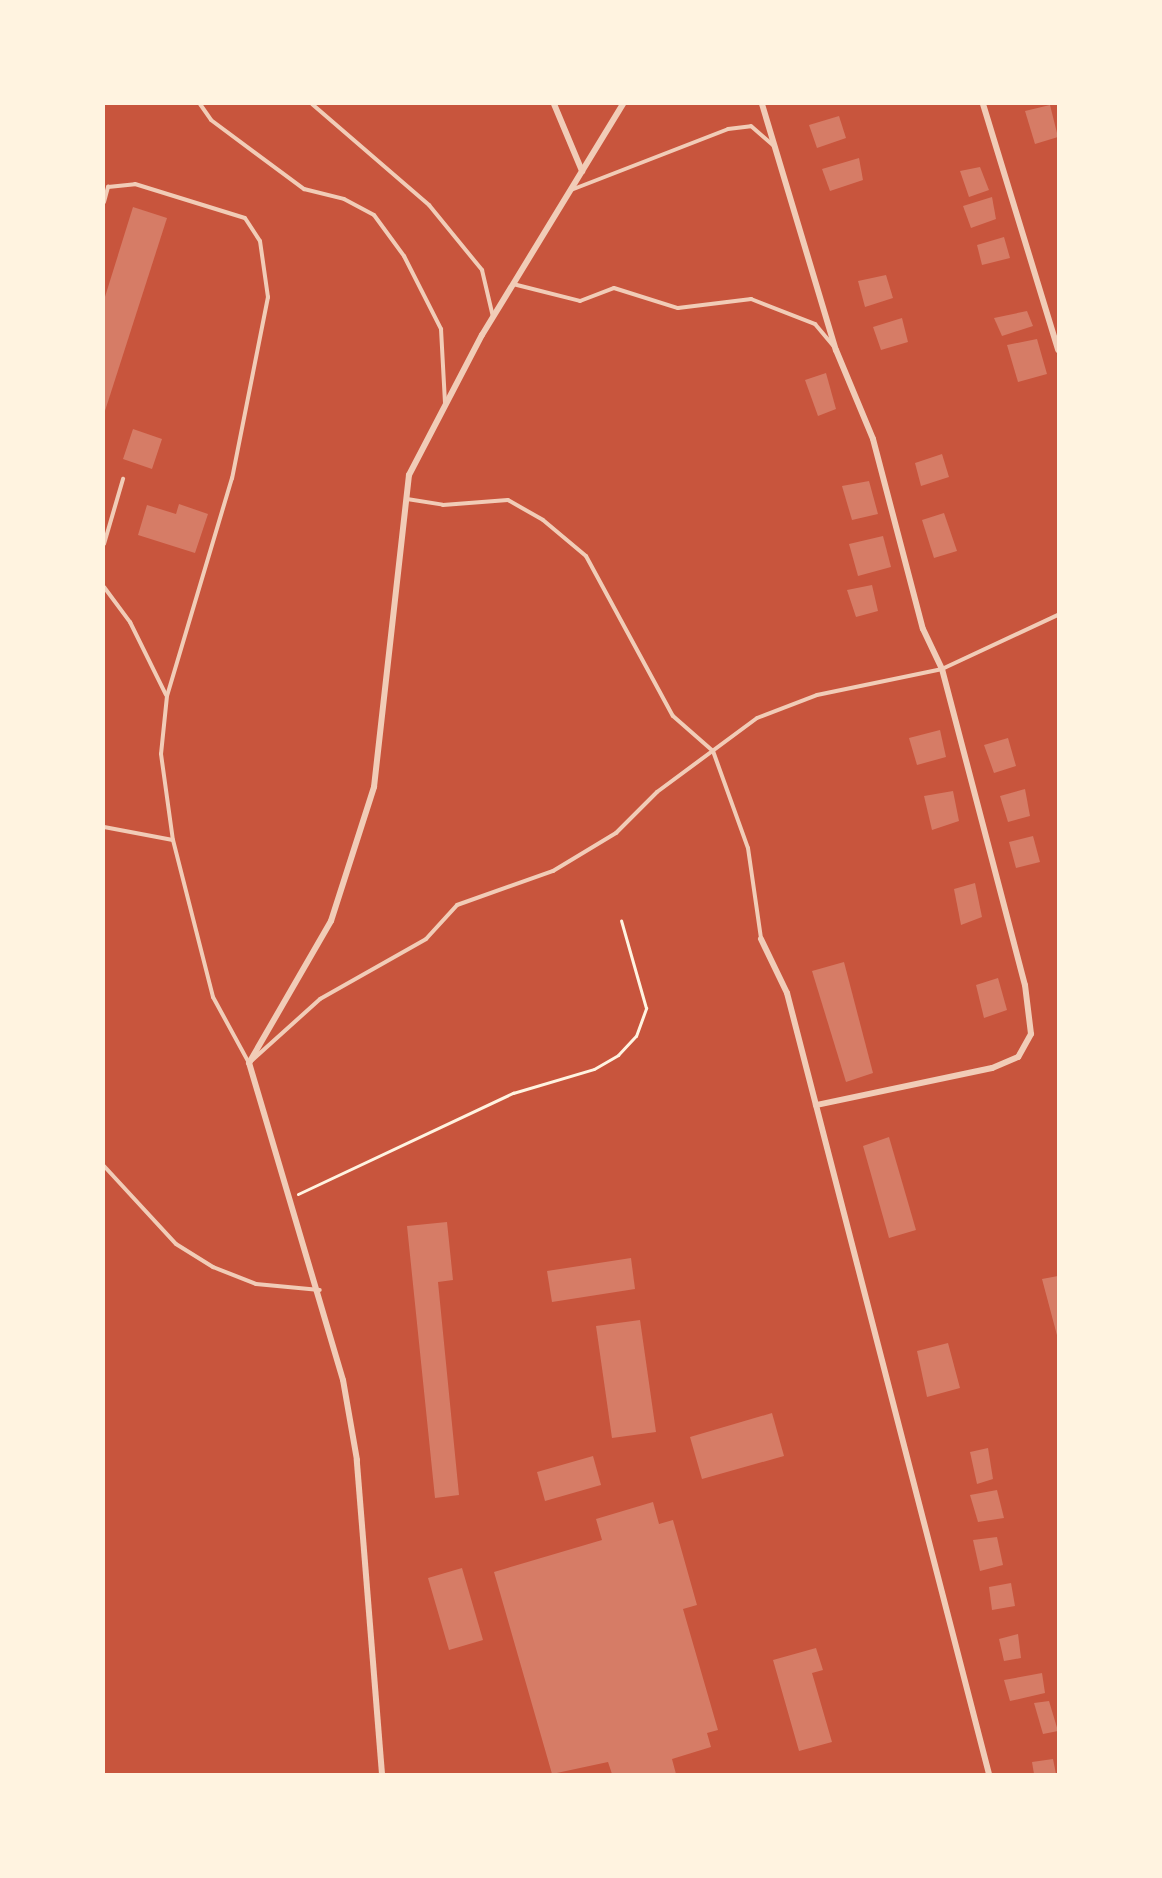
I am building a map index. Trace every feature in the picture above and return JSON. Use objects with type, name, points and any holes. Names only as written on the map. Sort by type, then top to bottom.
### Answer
[{"type":"street","points":[[554,104],[582,171]]},
{"type":"street","points":[[382,1774],[357,1461],[320,1290],[249,1063],[331,921],[374,787],[409,474],[493,318],[623,104]]},
{"type":"street","points":[[762,104],[836,350],[873,439],[922,629],[942,669],[1025,986],[1031,1034],[1018,1057],[992,1068],[816,1105]]},
{"type":"street","points":[[983,104],[1059,350]]},
{"type":"street","points":[[761,939],[788,993],[989,1774]]},
{"type":"lane","points":[[200,104],[211,120],[304,189],[344,199],[374,215],[404,255],[441,329],[445,406]]},
{"type":"lane","points":[[312,104],[429,205],[482,270],[493,318]]},
{"type":"lane","points":[[569,191],[728,129],[751,126],[775,148]]},
{"type":"lane","points":[[104,202],[108,187],[135,184],[245,218],[260,241],[266,285],[232,478],[166,696],[161,754],[173,840],[213,997],[249,1063],[320,999],[407,944],[426,939],[457,905],[553,871],[616,833],[657,792],[757,718],[817,695],[942,669],[1059,615]]},
{"type":"lane","points":[[513,284],[580,301],[614,288],[678,308],[751,299],[815,324],[836,350]]},
{"type":"lane","points":[[104,544],[123,479]]},
{"type":"lane","points":[[405,498],[443,505],[508,500],[543,520],[586,556],[673,716],[713,751],[747,848],[761,939]]},
{"type":"lane","points":[[104,587],[130,622],[166,696]]},
{"type":"lane","points":[[104,827],[173,840]]},
{"type":"lane","points":[[104,1166],[176,1244],[213,1267],[256,1284],[320,1290]]},
{"type":"path","points":[[291,1197],[513,1093],[594,1069],[618,1055],[636,1036],[646,1008],[621,920]]},
{"type":"building","points":[[1050,105],[1058,137],[1035,144],[1025,111]]},
{"type":"building","points":[[839,116],[846,138],[817,148],[809,125]]},
{"type":"building","points":[[859,158],[863,180],[830,191],[822,169]]},
{"type":"building","points":[[980,167],[989,190],[969,197],[960,171]]},
{"type":"building","points":[[992,197],[996,219],[971,228],[963,206]]},
{"type":"building","points":[[133,207],[167,218],[104,414],[104,300]]},
{"type":"building","points":[[1004,237],[1010,258],[982,265],[977,245]]},
{"type":"building","points":[[886,275],[893,298],[865,307],[858,281]]},
{"type":"building","points":[[1027,311],[1033,326],[1002,336],[994,318]]},
{"type":"building","points":[[902,318],[908,342],[881,350],[873,327]]},
{"type":"building","points":[[1037,339],[1047,374],[1018,382],[1007,345]]},
{"type":"building","points":[[826,373],[836,409],[818,416],[805,380]]},
{"type":"building","points":[[133,429],[162,439],[152,469],[123,459]]},
{"type":"building","points":[[942,454],[949,477],[921,486],[915,463]]},
{"type":"building","points":[[869,481],[878,514],[852,520],[842,486]]},
{"type":"building","points":[[179,504],[208,514],[195,553],[138,535],[147,505],[176,514]]},
{"type":"building","points":[[944,513],[957,551],[934,558],[922,520]]},
{"type":"building","points":[[883,536],[891,567],[858,576],[849,544]]},
{"type":"building","points":[[872,585],[878,611],[856,617],[847,590]]},
{"type":"building","points":[[940,730],[946,757],[917,765],[909,738]]},
{"type":"building","points":[[1008,738],[1016,766],[994,773],[984,745]]},
{"type":"building","points":[[1025,789],[1030,816],[1008,822],[1000,796]]},
{"type":"building","points":[[953,791],[959,821],[932,830],[924,796]]},
{"type":"building","points":[[1033,836],[1040,862],[1016,868],[1009,842]]},
{"type":"building","points":[[975,883],[982,917],[961,925],[954,889]]},
{"type":"building","points":[[844,962],[873,1073],[846,1082],[812,971]]},
{"type":"building","points":[[998,978],[1007,1010],[984,1018],[976,985]]},
{"type":"building","points":[[889,1137],[916,1230],[889,1238],[863,1146]]},
{"type":"building","points":[[447,1222],[453,1280],[438,1282],[459,1495],[435,1498],[407,1226]]},
{"type":"building","points":[[631,1258],[635,1289],[552,1302],[547,1271]]},
{"type":"building","points":[[1058,1276],[1058,1339],[1042,1279]]},
{"type":"building","points":[[640,1320],[656,1432],[612,1438],[596,1326]]},
{"type":"building","points":[[948,1343],[960,1388],[927,1397],[917,1351]]},
{"type":"building","points":[[772,1413],[784,1456],[702,1479],[690,1437]]},
{"type":"building","points":[[988,1448],[993,1479],[977,1484],[970,1452]]},
{"type":"building","points":[[593,1456],[601,1485],[545,1501],[537,1472]]},
{"type":"building","points":[[997,1490],[1004,1518],[978,1522],[970,1495]]},
{"type":"building","points":[[653,1502],[659,1524],[673,1520],[697,1605],[683,1609],[718,1730],[707,1733],[711,1747],[672,1759],[676,1774],[612,1774],[608,1762],[552,1774],[494,1572],[602,1540],[596,1519]]},
{"type":"building","points":[[997,1537],[1003,1565],[980,1571],[973,1540]]},
{"type":"building","points":[[462,1568],[483,1640],[449,1650],[428,1578]]},
{"type":"building","points":[[1011,1583],[1015,1606],[992,1610],[989,1587]]},
{"type":"building","points":[[1018,1634],[1021,1658],[1004,1661],[999,1639]]},
{"type":"building","points":[[816,1648],[823,1670],[812,1673],[832,1742],[799,1751],[773,1660]]},
{"type":"building","points":[[1042,1673],[1045,1693],[1010,1701],[1004,1680]]},
{"type":"building","points":[[1049,1701],[1058,1731],[1043,1734],[1034,1703]]},
{"type":"building","points":[[1053,1759],[1056,1774],[1034,1774],[1032,1762]]}]
